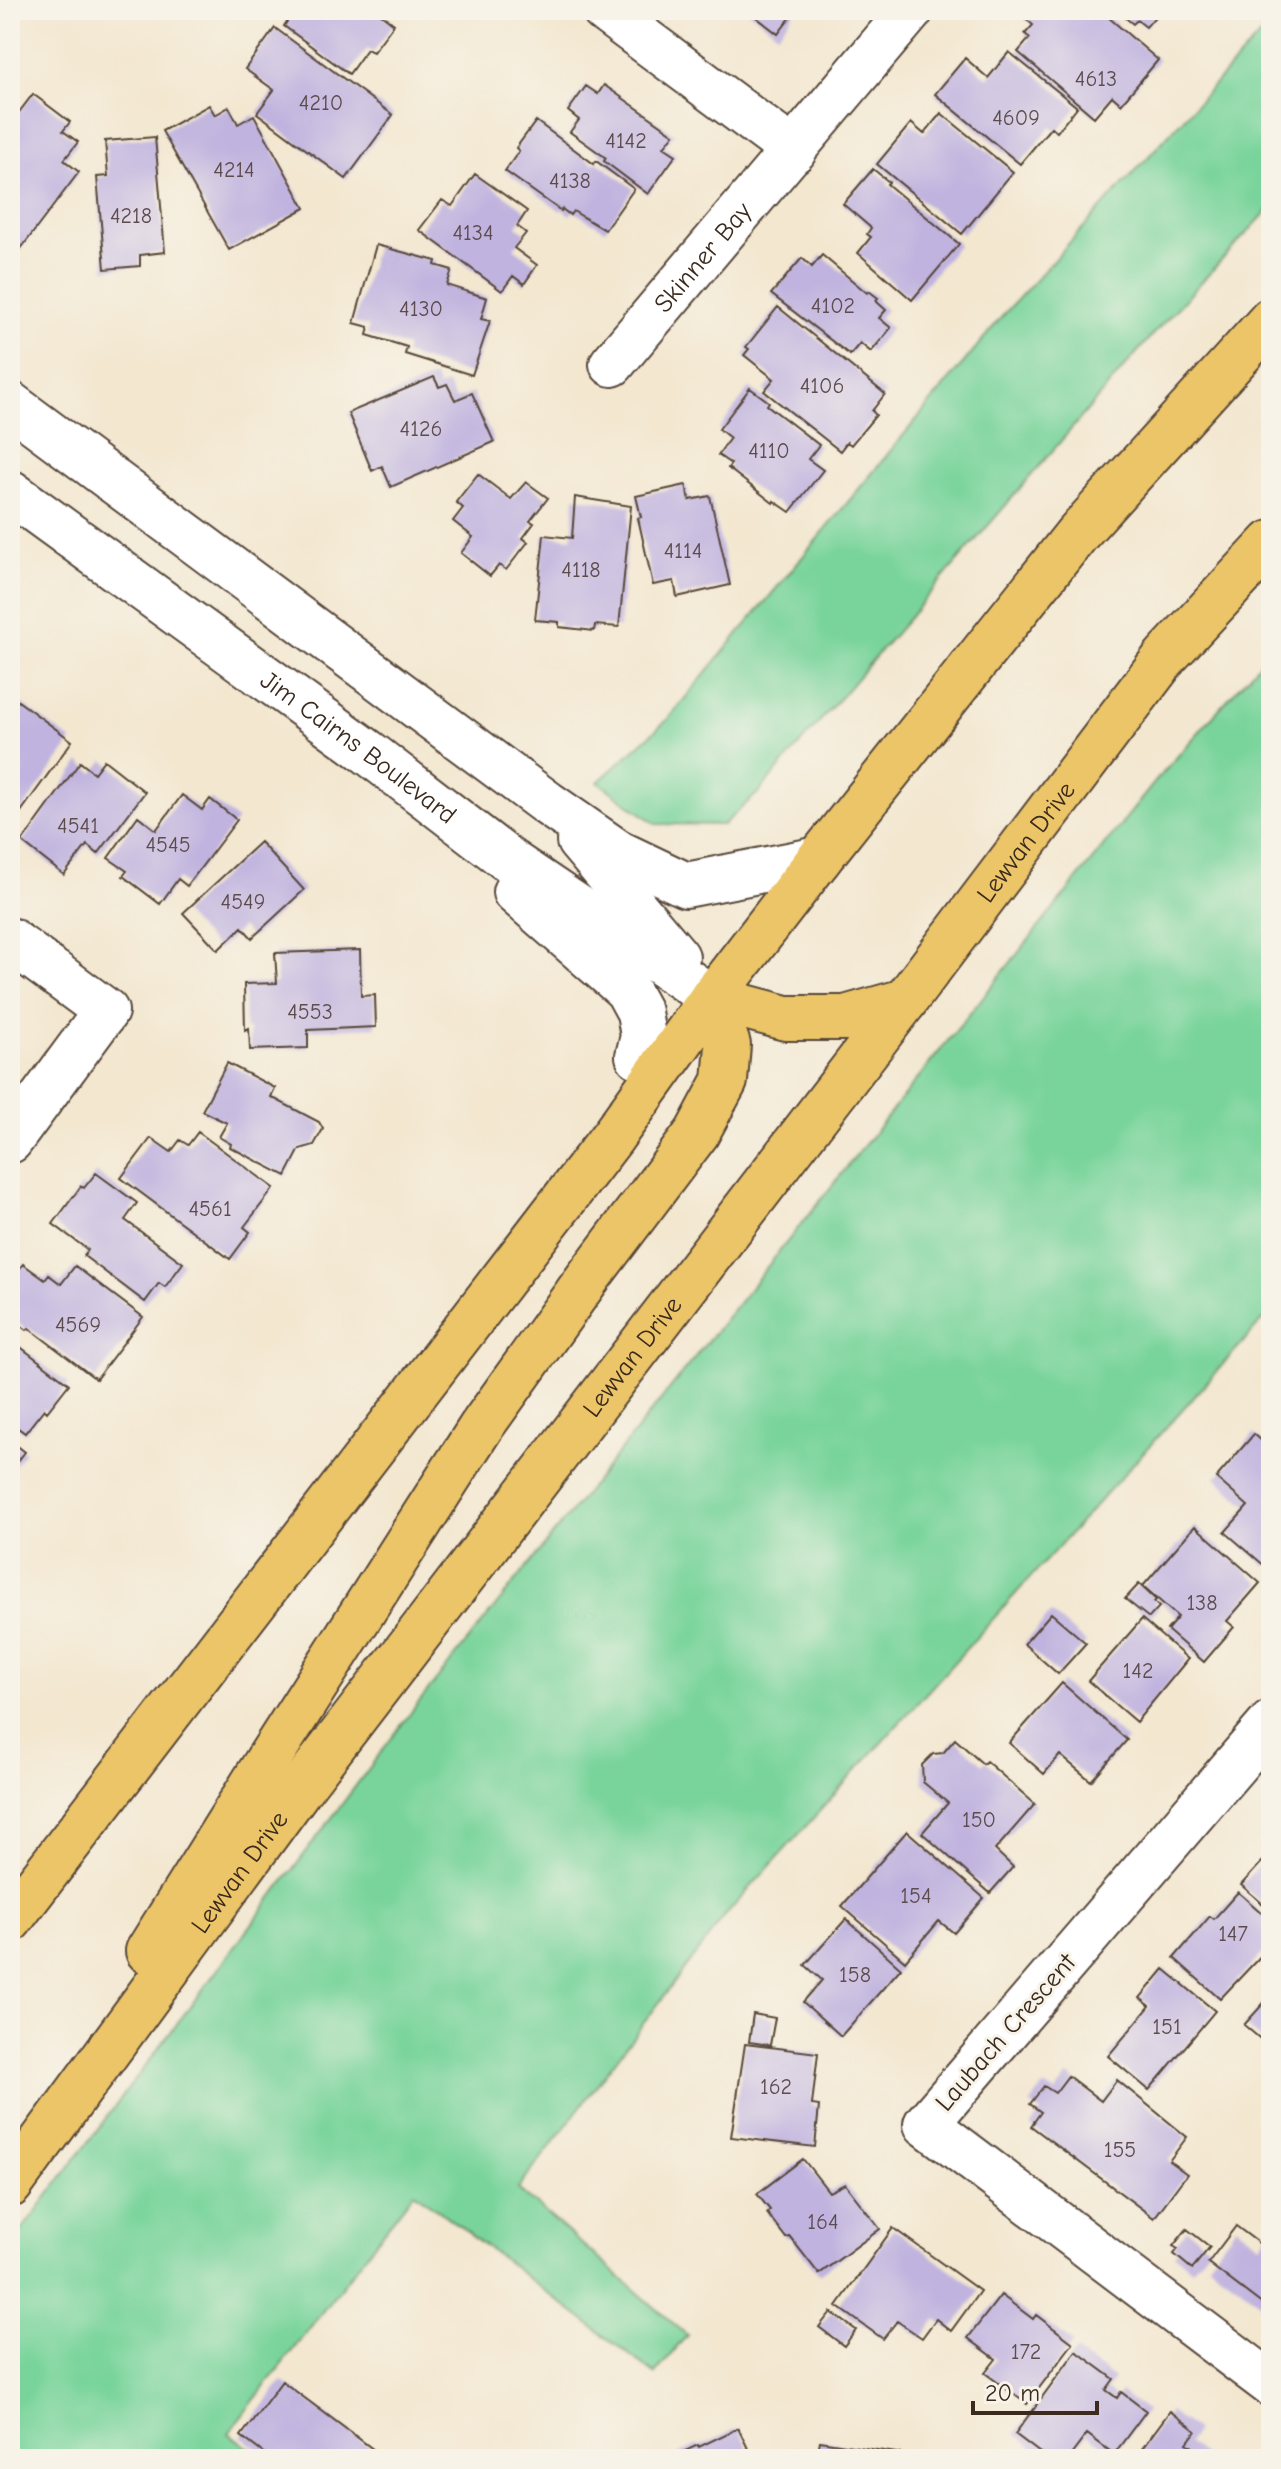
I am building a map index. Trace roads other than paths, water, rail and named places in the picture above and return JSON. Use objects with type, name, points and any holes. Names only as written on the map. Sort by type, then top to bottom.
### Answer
[{"type":"main road","points":[[10,1920],[613,1136],[712,998],[819,859],[1077,534],[1271,320]]},
{"type":"main road","name":"Lewvan Drive","points":[[10,2185],[299,1790],[1166,656],[1271,543]]},
{"type":"main road","points":[[712,998],[786,1018],[845,1018],[905,1001]]},
{"type":"main road","points":[[10,2174],[257,1777],[481,1427],[697,1133],[725,1081],[728,1045],[712,998]]},
{"type":"main road","points":[[613,1136],[638,1056]]},
{"type":"street","points":[[604,10],[794,151]]},
{"type":"street","name":"Skinner Bay","points":[[612,364],[911,10]]},
{"type":"street","points":[[10,404],[547,803],[619,853],[686,885],[819,859]]},
{"type":"street","name":"Jim Cairns Boulevard","points":[[10,492],[368,752],[511,862],[712,998]]},
{"type":"street","points":[[368,752],[493,873],[627,990],[639,1012],[643,1036],[638,1056]]},
{"type":"street","points":[[547,803],[712,998]]},
{"type":"street","points":[[10,940],[106,1011],[10,1141]]},
{"type":"street","name":"Laubach Crescent","points":[[1271,1723],[926,2124],[1271,2384]]}]
